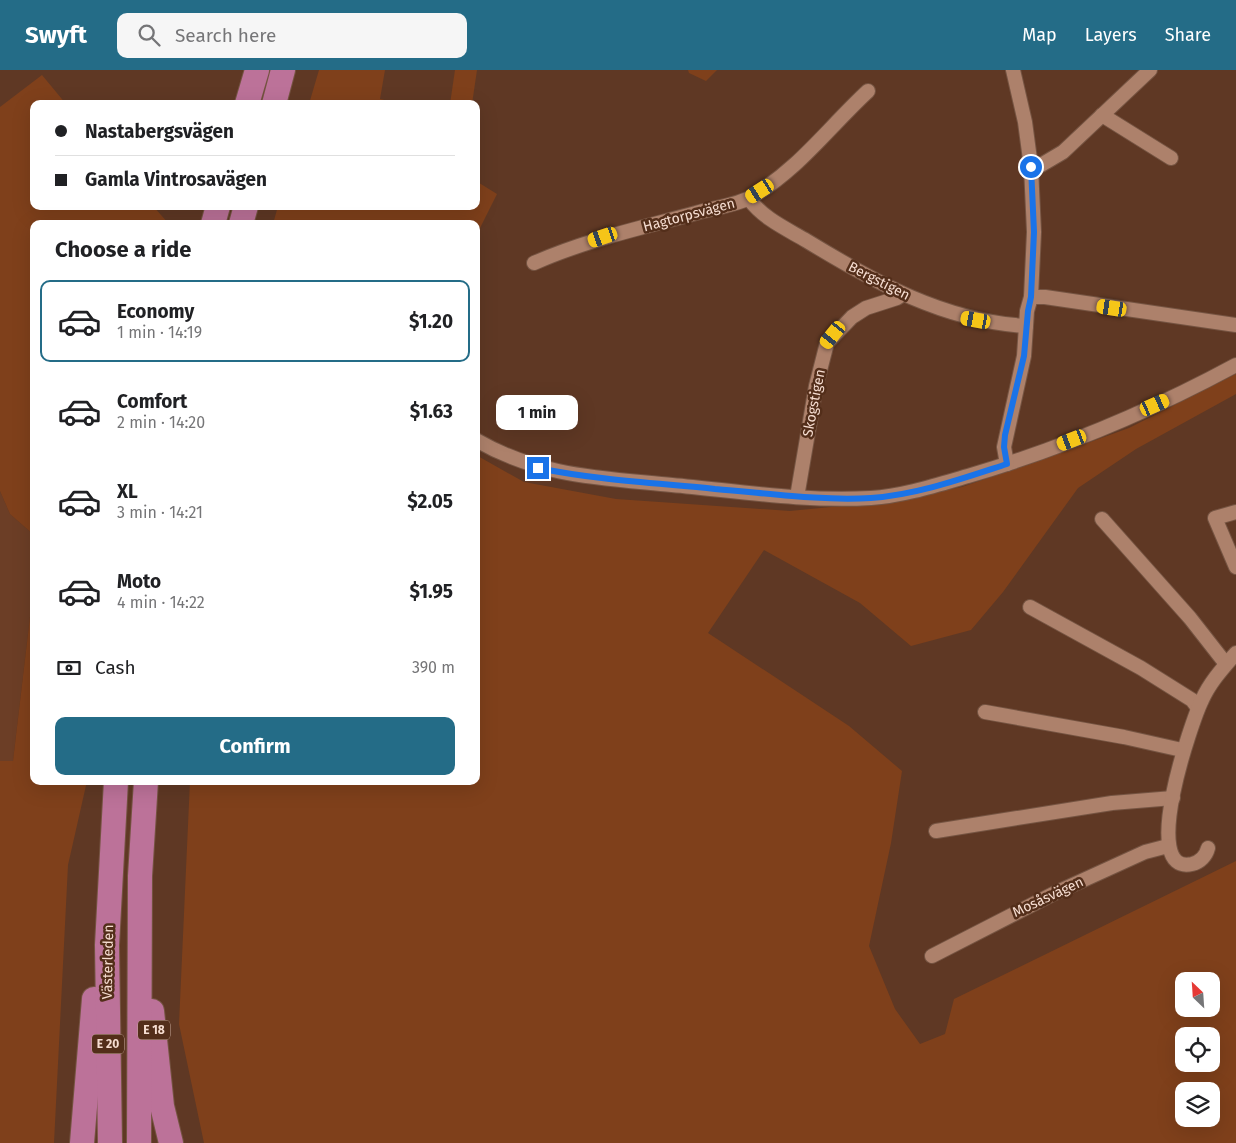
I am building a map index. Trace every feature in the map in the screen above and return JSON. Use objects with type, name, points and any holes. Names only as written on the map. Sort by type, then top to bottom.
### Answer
[{"type":"highway","points":[[248,100],[257,70]]},
{"type":"highway","points":[[275,100],[283,70]]},
{"type":"highway","name":"Västerleden","points":[[110,1143],[107,945],[116,785]]},
{"type":"highway","name":"E 18","points":[[146,785],[140,917],[147,946],[162,1106],[171,1143]]},
{"type":"highway","name":"E 20","points":[[139,1143],[140,917]]},
{"type":"highway","points":[[82,1143],[98,965],[107,945]]},
{"type":"street","points":[[1007,464],[1004,441],[1024,356],[1026,326],[1031,297],[1034,232],[1031,167],[1022,101],[1013,70]]},
{"type":"street","points":[[1031,167],[1054,159],[1150,70]]},
{"type":"street","name":"Hagtorpsvägen","points":[[534,263],[603,237],[749,199],[794,167],[843,114],[868,91]]},
{"type":"street","points":[[1102,115],[1171,158]]},
{"type":"street","name":"Bergstigen","points":[[749,199],[767,218],[836,259],[903,294],[942,311],[966,318],[1026,326]]},
{"type":"street","name":"Skogstigen","points":[[797,496],[816,386],[827,342],[852,317],[866,308],[897,298],[903,294]]},
{"type":"street","points":[[1031,297],[1045,297],[1236,326]]},
{"type":"street","points":[[480,442],[512,458],[562,473],[827,499],[873,498],[944,483],[1007,464],[1146,409],[1236,365]]},
{"type":"street","points":[[1236,512],[1216,518],[1236,567]]},
{"type":"street","points":[[1102,519],[1190,618],[1226,664]]},
{"type":"street","points":[[1030,607],[1141,668],[1192,700],[1198,708]]},
{"type":"street","points":[[1208,848],[1203,858],[1195,863],[1185,865],[1174,858],[1168,846],[1173,798],[1182,750],[1202,698],[1226,664],[1236,654]]},
{"type":"street","points":[[985,712],[1124,737],[1182,750]]},
{"type":"street","points":[[936,831],[1112,804],[1173,798]]},
{"type":"street","name":"Mosåsvägen","points":[[932,956],[1055,893],[1145,852],[1168,846]]},
{"type":"shaded area","points":[[319,70],[385,70],[380,99],[384,100],[310,100]]},
{"type":"shaded area","points":[[455,70],[477,70],[473,100],[451,100]]},
{"type":"shaded area","points":[[688,70],[717,70],[706,81],[689,73]]},
{"type":"shaded area","points":[[42,75],[63,100],[30,100],[30,210],[157,210],[165,220],[30,220],[30,532],[10,514],[0,491],[0,107]]},
{"type":"shaded area","points":[[480,183],[497,194],[480,228],[480,220],[274,220],[277,210],[480,210]]},
{"type":"shaded area","points":[[1236,374],[1236,394],[1136,449],[1078,488],[1003,592],[971,630],[911,646],[860,603],[764,550],[708,633],[849,726],[902,771],[891,843],[869,946],[895,1009],[920,1044],[945,1034],[954,999],[1236,861],[1236,1143],[204,1143],[179,1024],[190,785],[480,785],[480,457],[524,482],[616,499],[790,511],[882,502],[962,487],[1129,428]]},
{"type":"shaded area","points":[[0,491],[10,514],[30,532],[30,617],[13,761],[0,761]]},
{"type":"shaded area","points":[[30,617],[30,785],[86,785],[68,865],[54,1143],[0,1143],[0,761],[13,761]]},
{"type":"route","points":[[538,468],[593,477],[827,499],[873,498],[905,492],[944,483],[1007,464],[1004,447],[1005,435],[1021,374],[1031,297],[1034,232],[1031,167]]}]
